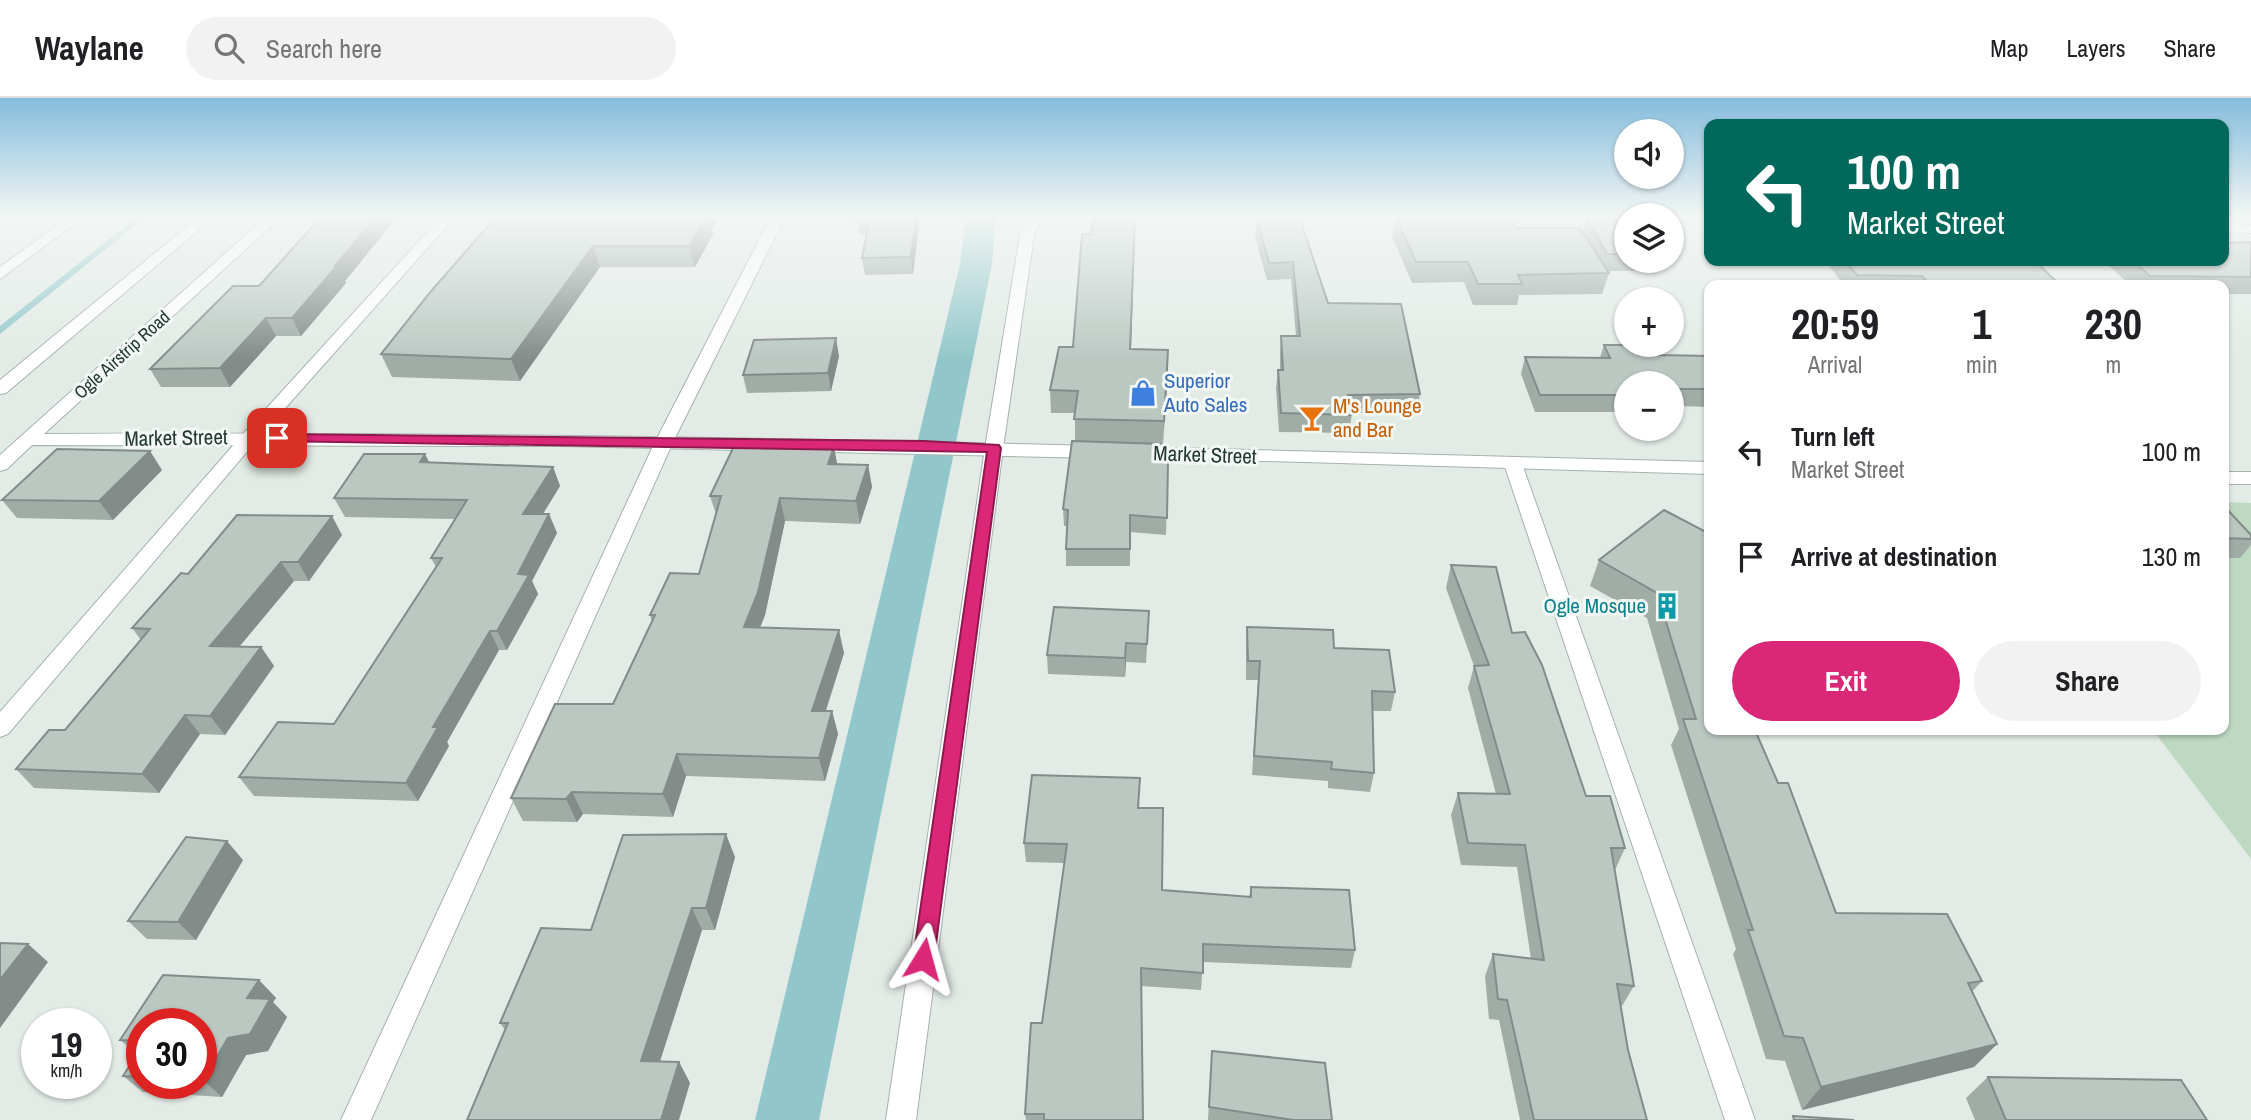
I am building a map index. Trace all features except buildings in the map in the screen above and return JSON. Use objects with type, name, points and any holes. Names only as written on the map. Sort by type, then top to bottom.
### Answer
[{"type":"street","points":[[2,385],[148,265]]},
{"type":"street","name":"Ogle Airstrip Road","points":[[0,465],[221,265]]},
{"type":"street","points":[[0,728],[250,438],[405,265]]},
{"type":"street","points":[[356,1120],[663,443],[753,265]]},
{"type":"street","points":[[901,1120],[984,448],[1021,265]]},
{"type":"street","name":"Market Street","points":[[28,440],[250,438],[924,445],[1704,468]]},
{"type":"street","points":[[1513,464],[1740,1120]]},
{"type":"street","points":[[2229,478],[2251,478]]},
{"type":"green space","points":[[2229,502],[2251,503],[2251,859],[2157,735],[2229,735]]},
{"type":"waterway","points":[[0,331],[83,265]]},
{"type":"waterway","points":[[787,1120],[976,265]]},
{"type":"place","name":"Superior Auto Sales","points":[[1143,393]]},
{"type":"place","name":"M's Lounge and Bar","points":[[1312,418]]},
{"type":"place","name":"Ogle Mosque","points":[[1667,606]]},
{"type":"route","points":[[277,438],[994,448],[923,959]]}]
